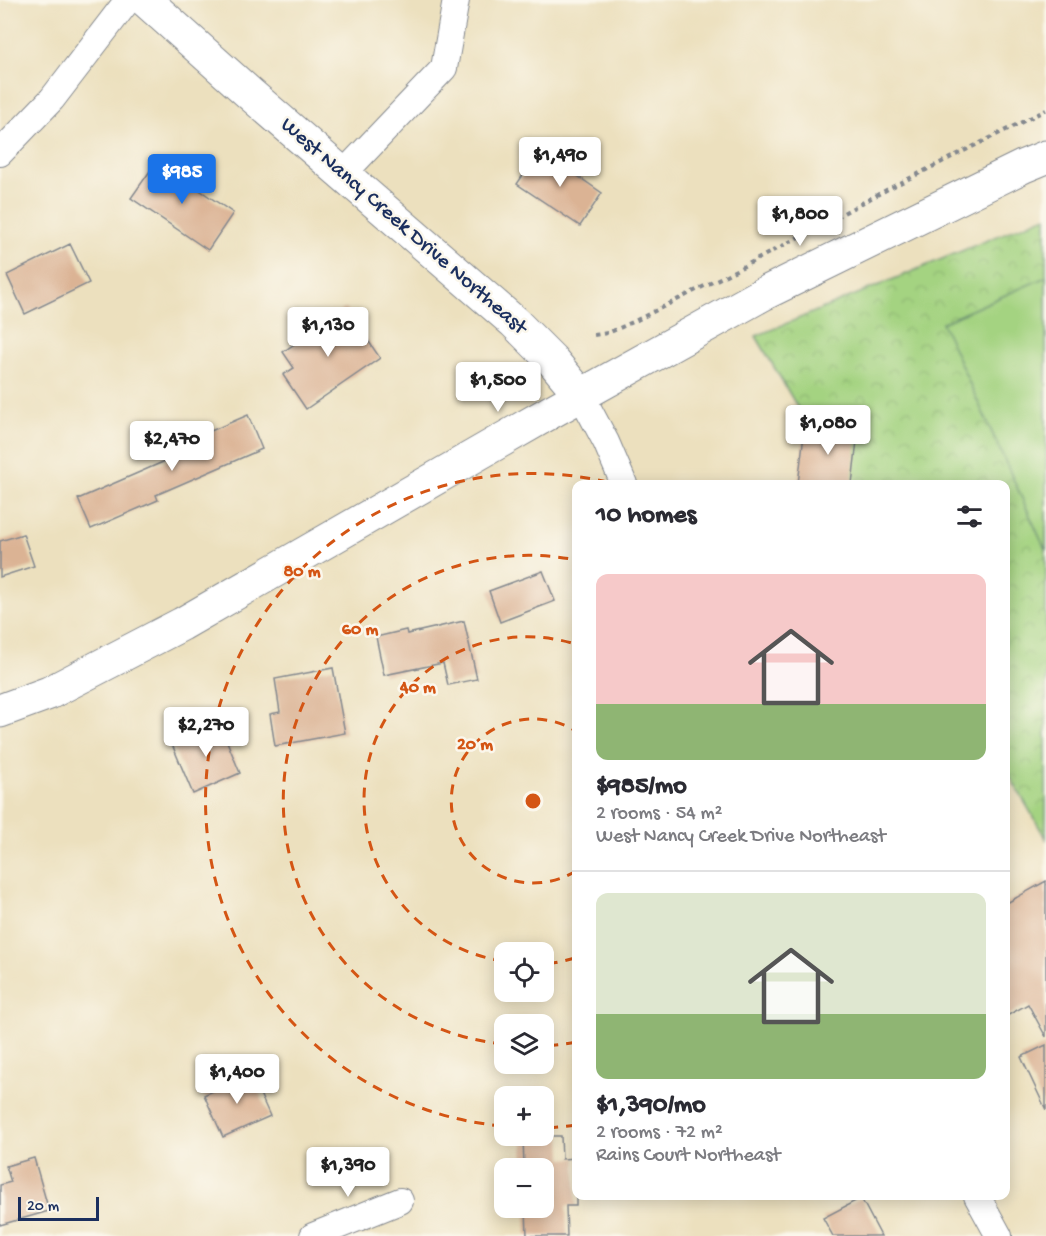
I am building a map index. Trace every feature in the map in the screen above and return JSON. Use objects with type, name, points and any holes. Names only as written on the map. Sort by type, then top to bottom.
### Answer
[{"type":"main road","name":"West Nancy Creek Drive Northeast","points":[[145,0],[514,322],[551,359],[581,395]]},
{"type":"main road","points":[[0,711],[49,693],[182,624],[488,447],[763,294],[1046,157]]},
{"type":"street","points":[[0,153],[51,99],[129,0]]},
{"type":"street","points":[[344,174],[444,68],[456,0]]},
{"type":"street","name":"West Nancy Creek Drive Northeast","points":[[581,395],[606,442],[622,480]]},
{"type":"street","points":[[978,1200],[999,1236]]},
{"type":"street","points":[[313,1236],[400,1201]]},
{"type":"path","points":[[594,334],[608,333],[633,322],[754,261],[890,188],[1046,111]]},
{"type":"green space","points":[[1046,216],[1046,839],[1010,777],[1010,480],[840,480],[756,336]]},
{"type":"green space","points":[[1046,277],[1046,551],[942,323]]},
{"type":"building","points":[[540,150],[602,193],[580,226],[517,184]]},
{"type":"building","points":[[157,161],[233,213],[208,250],[131,198]]},
{"type":"building","points":[[70,244],[89,283],[25,314],[7,275]]},
{"type":"building","points":[[346,308],[380,358],[306,409],[283,375],[294,368],[283,352]]},
{"type":"building","points":[[248,415],[262,449],[156,495],[158,500],[91,529],[78,499],[179,455],[176,446]]},
{"type":"building","points":[[805,426],[858,432],[852,480],[798,480]]},
{"type":"building","points":[[23,534],[34,566],[0,577],[0,541]]},
{"type":"building","points":[[543,571],[555,601],[500,622],[489,591]]},
{"type":"building","points":[[464,621],[477,679],[448,685],[443,663],[384,675],[376,637],[406,630],[407,634]]},
{"type":"building","points":[[333,668],[345,733],[275,746],[270,714],[280,712],[275,679]]},
{"type":"building","points":[[219,722],[240,773],[193,794],[171,742]]},
{"type":"building","points":[[1046,881],[1046,1037],[1028,1004],[1010,1014],[1010,901]]},
{"type":"building","points":[[1046,1045],[1046,1110],[1021,1057]]},
{"type":"building","points":[[251,1074],[270,1116],[223,1137],[204,1095]]},
{"type":"building","points":[[554,1136],[561,1136],[562,1159],[572,1158],[572,1200],[576,1200],[576,1206],[566,1206],[567,1236],[527,1236],[526,1218],[554,1218],[554,1158],[524,1158],[523,1146],[554,1146]]},
{"type":"building","points":[[34,1158],[49,1211],[0,1225],[0,1185],[11,1182],[6,1166]]},
{"type":"building","points":[[857,1200],[862,1200],[881,1236],[833,1236],[823,1218]]}]
